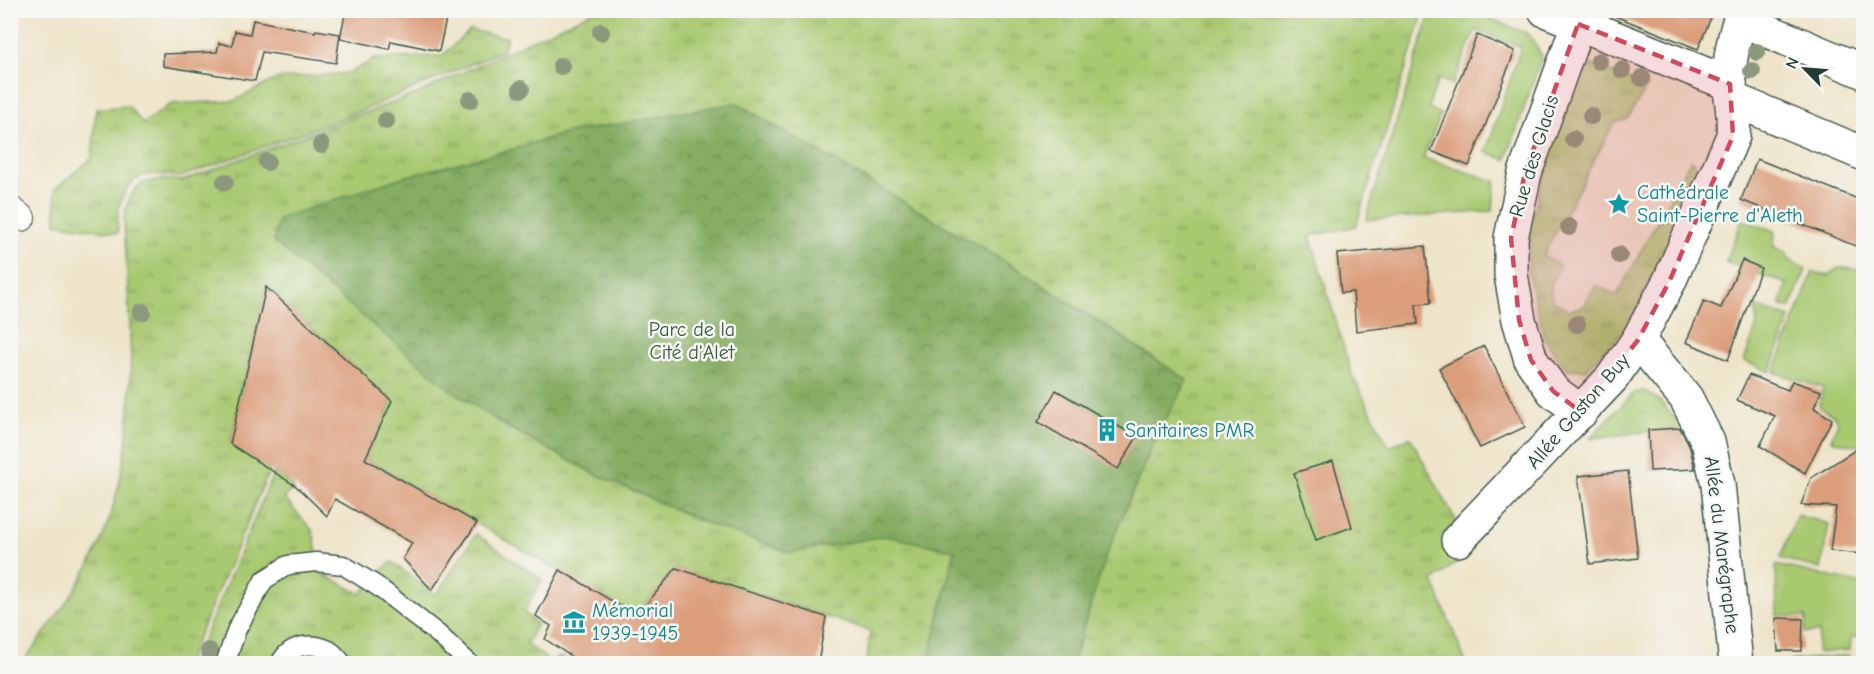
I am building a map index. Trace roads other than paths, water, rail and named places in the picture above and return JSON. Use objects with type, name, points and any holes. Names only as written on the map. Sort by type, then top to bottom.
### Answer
[{"type":"street","points":[[1545,10],[1731,92],[1863,154]]},
{"type":"street","points":[[1742,15],[1863,72]]},
{"type":"street","name":"Allée Gaston Buy","points":[[1458,540],[1612,378],[1638,340],[1669,282],[1733,136],[1735,118],[1731,92],[1732,54],[1742,15]]},
{"type":"street","name":"Rue des Glacis","points":[[1578,24],[1525,173],[1510,238],[1511,275],[1519,320],[1531,360],[1553,391],[1581,412]]},
{"type":"street","name":"Allée du Marégraphe","points":[[1638,340],[1686,398],[1708,442],[1718,484],[1736,663]]},
{"type":"lane","points":[[225,663],[237,629],[264,580],[288,564],[316,562],[343,565],[377,586],[438,634],[470,663]]},
{"type":"lane","points":[[280,663],[283,657],[296,647],[312,645],[331,651],[343,663]]},
{"type":"place","name":"Cathédrale Saint-Pierre d'Aleth","points":[[1619,204]]},
{"type":"place","name":"Sanitaires PMR","points":[[1107,430]]},
{"type":"place","name":"Mémorial 1939-1945","points":[[574,622]]},
{"type":"park label","name":"Parc de la Cité d'Alet","points":[[692,340]]}]
